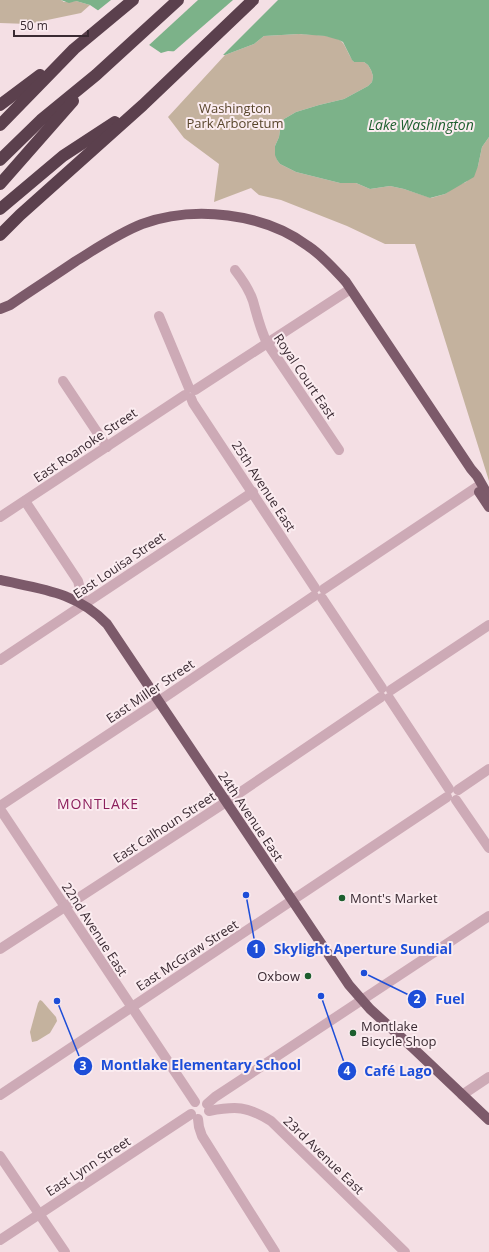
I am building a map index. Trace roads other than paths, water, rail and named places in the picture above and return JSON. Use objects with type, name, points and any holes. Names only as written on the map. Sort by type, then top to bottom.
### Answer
[{"type":"highway","points":[[0,105],[70,52],[133,0]]},
{"type":"highway","points":[[0,160],[41,120],[96,75],[178,0]]},
{"type":"highway","points":[[0,235],[20,215],[143,104],[253,0]]},
{"type":"highway","points":[[0,125],[70,52]]},
{"type":"highway","points":[[0,184],[96,75]]},
{"type":"highway","points":[[0,209],[63,156],[143,104]]},
{"type":"main road","points":[[0,316],[5,307],[111,239],[142,224],[163,218],[198,215],[235,216],[259,222],[288,233],[308,246],[320,255],[342,278],[382,335],[470,469],[477,476],[489,497]]},
{"type":"main road","points":[[342,278],[359,305],[362,306]]},
{"type":"main road","points":[[470,469],[473,479],[487,506],[489,507]]},
{"type":"main road","name":"24th Avenue East","points":[[0,580],[64,595],[84,604],[107,624],[349,985],[362,1000],[489,1120]]},
{"type":"street","name":"Royal Court East","points":[[235,270],[246,286],[252,299],[260,330],[267,343],[339,450]]},
{"type":"street","name":"East Roanoke Street","points":[[0,517],[349,290]]},
{"type":"street","name":"25th Avenue East","points":[[159,316],[193,403],[489,848]]},
{"type":"street","points":[[63,380],[107,447]]},
{"type":"street","name":"East Miller Street","points":[[0,806],[477,487]]},
{"type":"street","name":"East Louisa Street","points":[[0,660],[253,492]]},
{"type":"street","points":[[25,501],[78,580],[84,604]]},
{"type":"street","name":"East Calhoun Street","points":[[0,949],[226,802],[489,625]]},
{"type":"street","name":"East McGraw Street","points":[[0,1095],[489,769]]},
{"type":"street","name":"22nd Avenue East","points":[[0,809],[195,1102]]},
{"type":"street","points":[[195,1116],[206,1117],[208,1107],[215,1097],[489,916]]},
{"type":"street","points":[[462,1095],[489,1077]]},
{"type":"street","points":[[208,1107],[200,1100],[195,1102],[191,1108],[202,1136],[275,1252]]},
{"type":"street","name":"23rd Avenue East","points":[[208,1107],[248,1109],[271,1121],[405,1252]]},
{"type":"street","name":"East Lynn Street","points":[[0,1240],[195,1116]]},
{"type":"street","points":[[0,1156],[65,1252]]},
{"type":"water","name":"Lake Washington","points":[[61,0],[489,0],[489,137],[482,147],[474,177],[445,194],[430,198],[390,186],[370,189],[356,183],[340,183],[296,172],[280,164],[275,155],[275,146],[279,137],[281,124],[284,119],[296,112],[344,99],[368,86],[372,82],[373,76],[368,65],[364,62],[354,62],[343,42],[325,36],[299,34],[264,36],[254,44],[225,55],[168,51],[161,53],[90,5],[76,1],[69,3]]},
{"type":"place","name":"Skylight Aperture Sundial","points":[[246,895]]},
{"type":"place","name":"Mont's Market","points":[[342,898]]},
{"type":"place","name":"Fuel","points":[[364,973]]},
{"type":"place","name":"Oxbow","points":[[308,976]]},
{"type":"place","name":"Café Lago","points":[[321,996]]},
{"type":"place","name":"Montlake Elementary School","points":[[57,1001]]},
{"type":"place","name":"Montlake Bicycle Shop","points":[[353,1033]]},
{"type":"district","name":"MONTLAKE","points":[[98,804]]},
{"type":"park label","name":"Washington Park Arboretum","points":[[235,116]]}]
